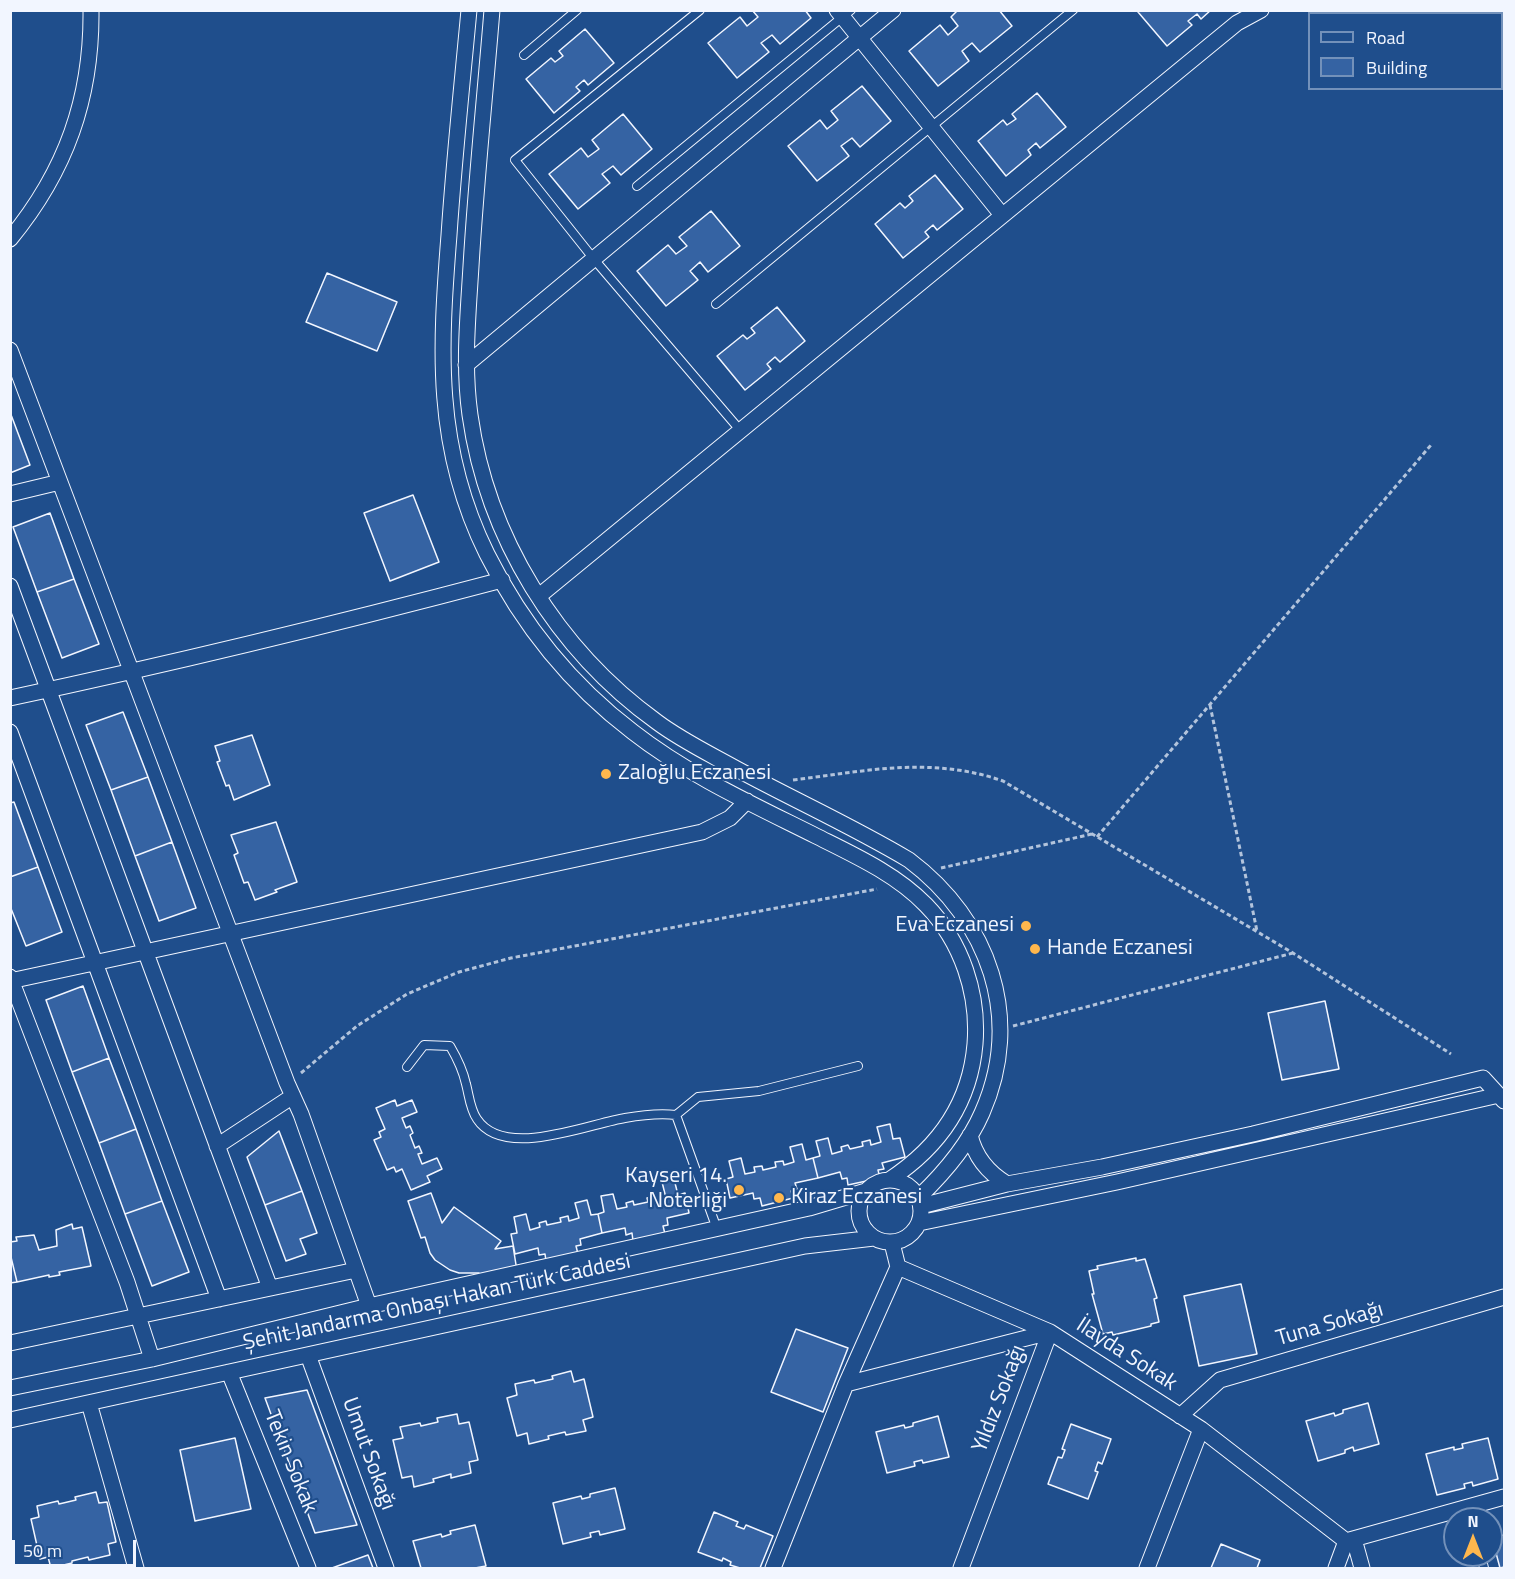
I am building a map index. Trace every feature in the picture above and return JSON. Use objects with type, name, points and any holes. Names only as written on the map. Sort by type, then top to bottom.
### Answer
[{"type":"street","points":[[10,239],[44,194],[72,133],[86,75],[91,10]]},
{"type":"street","points":[[469,10],[450,213],[442,322],[442,368],[447,421],[462,491],[473,523],[502,580],[521,614],[545,647],[606,711],[658,751],[747,801],[870,864],[919,898],[943,926],[970,978],[975,1007],[975,1040],[974,1058],[964,1094],[952,1119],[919,1158],[889,1180],[872,1185],[866,1191],[859,1208],[859,1217],[867,1233],[874,1238],[892,1243],[908,1237],[920,1223],[1502,1098]]},
{"type":"street","points":[[492,10],[472,238],[466,365],[471,424],[487,492],[506,539],[539,596],[591,663],[628,699],[684,741],[893,850],[924,872],[953,901],[982,947],[994,981],[998,1002],[998,1048],[993,1080],[982,1113],[970,1135],[920,1201],[920,1223]]},
{"type":"street","points":[[466,365],[893,10]]},
{"type":"street","points":[[539,596],[1237,23],[1261,10]]},
{"type":"street","points":[[843,13],[859,38],[1002,215]]},
{"type":"street","points":[[10,350],[290,1089],[369,1306]]},
{"type":"street","points":[[10,494],[60,482]]},
{"type":"street","points":[[10,698],[132,672],[362,617],[502,580]]},
{"type":"street","points":[[10,586],[270,1288]]},
{"type":"street","points":[[10,732],[219,1299]]},
{"type":"street","points":[[152,1359],[127,1282],[11,980],[702,832],[730,818],[747,801]]},
{"type":"street","points":[[920,1201],[1102,1167],[1218,1142],[1483,1078],[1502,1098]]},
{"type":"street","points":[[217,1146],[290,1089]]},
{"type":"street","points":[[970,1135],[975,1151],[984,1167],[1007,1184]]},
{"type":"street","points":[[889,1180],[906,1184],[920,1201]]},
{"type":"street","name":"Şehit Jandarma Onbaşı Hakan Türk Caddesi","points":[[10,1388],[152,1359],[369,1306],[809,1208],[866,1191]]},
{"type":"street","name":"Şehit Jandarma Onbaşı Hakan Türk Caddesi","points":[[10,1420],[805,1246],[874,1238]]},
{"type":"street","points":[[772,1569],[846,1384],[898,1268],[892,1243]]},
{"type":"street","name":"Yıldız Sokağı","points":[[898,1268],[1050,1332],[961,1569]]},
{"type":"street","points":[[10,1343],[356,1270]]},
{"type":"street","name":"Tuna Sokağı","points":[[1180,1416],[1220,1380],[1504,1297]]},
{"type":"street","name":"İlayda Sokak","points":[[846,1384],[1050,1332],[1201,1429],[1350,1540]]},
{"type":"street","name":"Umut Sokağı","points":[[308,1354],[386,1569]]},
{"type":"street","name":"Tekin Sokak","points":[[229,1372],[308,1569]]},
{"type":"street","points":[[89,1403],[136,1569]]},
{"type":"street","points":[[1147,1569],[1201,1429]]},
{"type":"street","points":[[1483,1507],[1504,1497]]},
{"type":"street","points":[[1350,1540],[1443,1519]]},
{"type":"street","points":[[1336,1569],[1350,1540]]},
{"type":"street","points":[[1350,1540],[1362,1569]]},
{"type":"lane","points":[[524,55],[577,10]]},
{"type":"lane","points":[[700,10],[515,160],[593,258],[740,430]]},
{"type":"lane","points":[[716,304],[1073,10]]},
{"type":"lane","points":[[637,186],[843,13]]},
{"type":"lane","points":[[407,1067],[424,1045],[450,1046],[460,1064],[477,1119],[489,1132],[502,1137],[559,1134],[626,1118],[660,1114],[676,1115],[698,1097],[759,1091],[858,1066]]},
{"type":"lane","points":[[676,1115],[717,1229]]},
{"type":"path","points":[[1097,837],[1431,445]]},
{"type":"path","points":[[1210,705],[1257,932]]},
{"type":"path","points":[[764,784],[910,766],[967,770],[1003,782],[1293,953],[1450,1054]]},
{"type":"path","points":[[924,872],[1092,834]]},
{"type":"path","points":[[290,1089],[298,1078],[335,1044],[382,1009],[424,986],[459,972],[511,958],[877,890]]},
{"type":"path","points":[[999,1029],[1293,953]]},
{"type":"building","points":[[752,10],[805,10],[811,18],[780,44],[772,35],[761,43],[769,52],[737,78],[708,43],[740,17],[747,26],[758,17]]},
{"type":"building","points":[[958,10],[999,10],[1012,26],[980,52],[972,43],[962,51],[969,61],[938,86],[909,51],[940,25],[948,35],[958,26],[951,17]]},
{"type":"building","points":[[1141,10],[1211,10],[1201,19],[1197,14],[1188,21],[1192,25],[1167,46],[1138,12]]},
{"type":"building","points":[[585,29],[614,63],[588,85],[584,80],[576,87],[580,91],[554,113],[526,79],[551,58],[555,62],[563,56],[559,51]]},
{"type":"building","points":[[862,86],[891,121],[860,147],[852,138],[841,146],[849,156],[817,181],[788,146],[820,120],[827,129],[838,120],[831,111]]},
{"type":"building","points":[[1037,93],[1066,127],[1040,148],[1036,143],[1028,150],[1031,155],[1006,176],[978,141],[1003,120],[1007,125],[1016,119],[1012,114]]},
{"type":"building","points":[[623,114],[652,149],[621,175],[613,166],[602,174],[610,183],[578,209],[549,174],[581,148],[588,157],[599,149],[592,140]]},
{"type":"building","points":[[935,175],[963,209],[937,230],[933,225],[925,232],[929,237],[903,258],[875,224],[900,203],[905,208],[913,201],[909,196]]},
{"type":"building","points":[[711,211],[740,246],[708,272],[700,262],[690,271],[698,280],[666,306],[637,271],[668,245],[676,254],[687,246],[679,237]]},
{"type":"building","points":[[327,273],[397,302],[377,351],[306,322]]},
{"type":"building","points":[[777,307],[805,341],[780,362],[775,357],[767,364],[771,369],[745,390],[717,356],[743,335],[747,339],[755,333],[751,328]]},
{"type":"building","points":[[10,412],[30,465],[10,473]]},
{"type":"building","points":[[413,495],[439,562],[390,581],[364,513]]},
{"type":"building","points":[[50,513],[74,579],[37,592],[13,527]]},
{"type":"building","points":[[74,579],[99,644],[62,658],[37,592]]},
{"type":"building","points":[[123,712],[148,777],[111,790],[86,725]]},
{"type":"building","points":[[252,735],[270,785],[234,800],[217,762],[220,761],[215,746]]},
{"type":"building","points":[[148,777],[172,842],[135,856],[111,790]]},
{"type":"building","points":[[14,802],[38,867],[10,877],[10,803]]},
{"type":"building","points":[[276,822],[297,882],[255,900],[248,882],[244,883],[234,855],[238,853],[231,835]]},
{"type":"building","points":[[172,842],[196,908],[159,921],[135,856]]},
{"type":"building","points":[[38,867],[62,932],[26,946],[10,906],[10,877]]},
{"type":"building","points":[[83,986],[109,1058],[72,1072],[46,1000]]},
{"type":"building","points":[[1325,1001],[1339,1069],[1282,1080],[1268,1013]]},
{"type":"building","points":[[109,1058],[136,1129],[99,1143],[72,1072]]},
{"type":"building","points":[[395,1100],[397,1106],[412,1100],[417,1112],[402,1118],[406,1128],[410,1126],[413,1133],[410,1135],[415,1148],[419,1146],[422,1153],[418,1154],[422,1164],[437,1158],[442,1169],[427,1176],[430,1182],[411,1190],[402,1169],[396,1172],[394,1167],[387,1170],[374,1140],[381,1137],[379,1132],[385,1129],[376,1108]]},
{"type":"building","points":[[890,1124],[893,1139],[900,1138],[905,1157],[882,1163],[884,1169],[878,1170],[880,1178],[848,1185],[847,1178],[842,1179],[840,1172],[818,1178],[813,1158],[820,1156],[816,1141],[828,1138],[832,1154],[842,1151],[841,1147],[848,1145],[850,1149],[863,1146],[862,1142],[870,1140],[871,1145],[881,1142],[877,1127]]},
{"type":"building","points":[[136,1129],[162,1201],[125,1214],[99,1143]]},
{"type":"building","points":[[279,1131],[302,1191],[265,1205],[247,1157]]},
{"type":"building","points":[[802,1144],[806,1160],[813,1158],[818,1178],[795,1183],[797,1189],[791,1191],[793,1198],[762,1206],[760,1198],[754,1199],[753,1193],[730,1198],[726,1179],[733,1177],[729,1161],[741,1158],[745,1174],[755,1172],[754,1167],[762,1166],[763,1170],[776,1167],[775,1162],[783,1161],[784,1165],[794,1162],[790,1147]]},
{"type":"building","points":[[674,1179],[678,1195],[685,1193],[689,1213],[667,1218],[668,1225],[663,1226],[665,1234],[633,1241],[632,1233],[626,1235],[625,1228],[602,1233],[598,1214],[604,1212],[601,1196],[613,1194],[617,1209],[627,1207],[626,1203],[633,1201],[634,1205],[648,1202],[647,1198],[655,1196],[656,1200],[666,1198],[662,1182]]},
{"type":"building","points":[[302,1191],[317,1233],[300,1239],[306,1254],[286,1261],[265,1205]]},
{"type":"building","points":[[431,1193],[442,1223],[454,1207],[501,1241],[495,1249],[513,1246],[517,1271],[479,1277],[479,1273],[459,1273],[450,1270],[435,1260],[425,1237],[421,1238],[408,1201]]},
{"type":"building","points":[[587,1200],[591,1215],[598,1214],[602,1233],[580,1239],[581,1245],[576,1246],[578,1254],[546,1261],[545,1254],[539,1255],[538,1248],[515,1254],[511,1234],[517,1233],[514,1217],[526,1214],[530,1230],[540,1227],[539,1223],[546,1221],[547,1225],[561,1222],[560,1218],[568,1216],[569,1221],[579,1218],[575,1203]]},
{"type":"building","points":[[162,1201],[189,1272],[152,1286],[125,1214]]},
{"type":"building","points":[[72,1224],[73,1229],[82,1227],[91,1266],[59,1272],[60,1275],[17,1282],[10,1253],[10,1242],[17,1241],[16,1237],[34,1235],[39,1250],[57,1246],[56,1230]]},
{"type":"building","points":[[10,1253],[17,1282],[10,1283]]},
{"type":"building","points":[[1136,1258],[1136,1261],[1145,1259],[1157,1298],[1154,1299],[1159,1322],[1113,1335],[1112,1332],[1103,1334],[1092,1294],[1094,1294],[1089,1271],[1098,1269],[1097,1266]]},
{"type":"building","points":[[1241,1284],[1257,1354],[1199,1366],[1184,1296]]},
{"type":"building","points":[[796,1329],[848,1348],[823,1412],[771,1392]]},
{"type":"building","points":[[571,1371],[574,1382],[584,1379],[593,1417],[583,1420],[586,1431],[566,1435],[565,1432],[529,1444],[527,1433],[517,1436],[507,1398],[517,1395],[515,1384],[553,1379],[552,1376]]},
{"type":"building","points":[[307,1390],[357,1525],[315,1533],[265,1398]]},
{"type":"building","points":[[1368,1403],[1379,1444],[1354,1451],[1353,1447],[1345,1450],[1345,1453],[1318,1461],[1306,1421],[1334,1413],[1335,1416],[1343,1413],[1343,1410]]},
{"type":"building","points":[[457,1414],[459,1424],[469,1422],[478,1460],[469,1462],[471,1473],[451,1478],[451,1474],[433,1479],[434,1482],[414,1487],[412,1476],[402,1478],[393,1440],[403,1438],[400,1427],[420,1423],[421,1426],[438,1422],[437,1418]]},
{"type":"building","points":[[938,1416],[949,1457],[923,1463],[922,1460],[914,1462],[915,1466],[887,1473],[876,1432],[904,1425],[905,1428],[913,1426],[913,1423]]},
{"type":"building","points":[[1071,1424],[1111,1439],[1102,1464],[1098,1462],[1095,1471],[1098,1472],[1088,1499],[1048,1484],[1058,1457],[1062,1458],[1065,1450],[1062,1449]]},
{"type":"building","points":[[235,1438],[251,1509],[195,1521],[180,1450]]},
{"type":"building","points":[[1488,1438],[1498,1479],[1473,1486],[1472,1482],[1464,1484],[1465,1488],[1437,1495],[1426,1454],[1454,1447],[1454,1450],[1463,1448],[1462,1444]]},
{"type":"building","points":[[615,1488],[625,1529],[600,1535],[599,1531],[590,1533],[591,1537],[563,1544],[553,1503],[581,1496],[582,1499],[590,1497],[590,1494]]},
{"type":"building","points":[[96,1492],[99,1503],[107,1502],[116,1542],[108,1544],[110,1555],[89,1560],[88,1557],[51,1568],[48,1557],[40,1559],[31,1519],[39,1517],[37,1506],[76,1500],[75,1497]]},
{"type":"building","points":[[714,1512],[738,1522],[736,1526],[744,1529],[746,1525],[773,1536],[760,1568],[740,1568],[730,1565],[731,1562],[723,1558],[722,1561],[698,1552]]},
{"type":"building","points":[[475,1525],[486,1566],[421,1568],[413,1541],[441,1534],[442,1537],[451,1534],[450,1531]]},
{"type":"building","points":[[1503,1535],[1504,1567],[1500,1568],[1503,1567]]},
{"type":"building","points":[[1221,1544],[1260,1560],[1257,1568],[1211,1568]]},
{"type":"building","points":[[368,1555],[373,1568],[332,1568]]},
{"type":"place","name":"Zaloğlu Eczanesi","points":[[606,774]]},
{"type":"place","name":"Eva Eczanesi","points":[[1026,926]]},
{"type":"place","name":"Hande Eczanesi","points":[[1035,949]]},
{"type":"place","name":"Kayseri 14. Noterliği","points":[[739,1190]]},
{"type":"place","name":"Kiraz Eczanesi","points":[[779,1198]]}]
